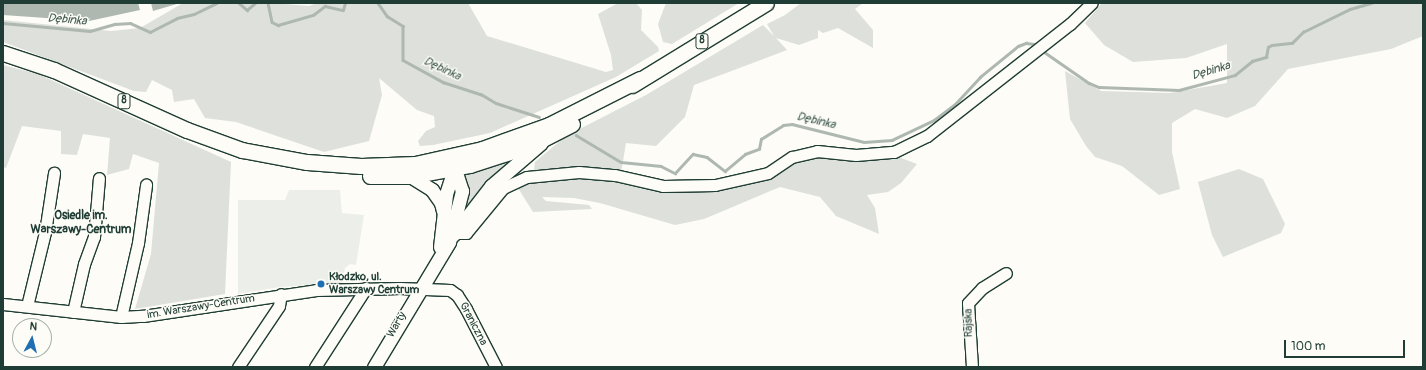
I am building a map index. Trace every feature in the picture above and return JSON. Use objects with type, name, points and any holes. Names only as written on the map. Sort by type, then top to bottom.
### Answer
[{"type":"highway","name":"8","points":[[286,163],[377,167],[453,163],[500,156],[544,139],[567,122],[766,3]]},
{"type":"highway","name":"8","points":[[3,52],[54,70],[187,130],[244,151],[286,163],[346,175],[410,176],[453,163],[511,140],[567,122]]},
{"type":"main road","points":[[452,237],[491,186],[544,139]]},
{"type":"main road","name":"Warty","points":[[374,367],[435,262],[452,237],[462,191],[461,180],[453,163]]},
{"type":"main road","name":"Warty","points":[[435,262],[442,238],[443,212],[453,163]]},
{"type":"main road","points":[[410,176],[432,190],[441,203],[443,212]]},
{"type":"street","points":[[452,237],[466,233],[503,188],[527,177],[579,172],[615,175],[664,186],[715,185],[768,173],[792,157],[817,151],[856,155],[894,152],[927,136],[1070,24],[1092,3]]},
{"type":"street","points":[[26,306],[45,232],[54,173]]},
{"type":"street","points":[[73,312],[84,264],[94,237],[99,178]]},
{"type":"street","points":[[121,317],[138,243],[146,185]]},
{"type":"street","name":"Rajska","points":[[972,367],[968,303],[982,288],[1006,274]]},
{"type":"street","points":[[315,367],[366,288]]},
{"type":"street","name":"im. Warszawy-Centrum","points":[[3,304],[121,317],[143,316],[281,294],[366,288],[419,289]]},
{"type":"street","name":"Graniczna","points":[[419,289],[450,290],[457,295],[496,367]]},
{"type":"street","points":[[238,367],[279,306],[281,294]]},
{"type":"shaded area","points":[[3,3],[138,3],[140,10],[89,21],[3,15]]},
{"type":"shaded area","points":[[151,3],[180,3],[153,11]]},
{"type":"shaded area","points":[[183,3],[273,3],[309,6],[317,3],[468,3],[487,36],[606,72],[613,70],[611,55],[598,14],[618,3],[636,3],[642,10],[641,30],[658,47],[659,51],[616,77],[490,133],[433,145],[420,146],[418,141],[426,131],[435,127],[434,116],[417,110],[379,78],[382,95],[369,141],[324,152],[236,122],[205,118],[194,99],[174,102],[172,90],[152,80],[146,92],[134,91],[3,42],[3,20],[111,31],[140,28]]},
{"type":"shaded area","points":[[666,3],[739,3],[672,44],[663,42],[658,24]]},
{"type":"shaded area","points":[[801,3],[863,3],[855,9],[873,30],[873,48],[838,28],[823,33],[818,30],[818,38],[799,45],[776,38],[787,50],[694,85],[685,117],[656,146],[626,143],[621,173],[577,168],[534,170],[535,162],[566,136],[646,95],[763,25],[774,36],[767,24],[785,15]]},
{"type":"shaded area","points":[[1102,3],[1423,3],[1423,36],[1391,49],[1288,69],[1255,106],[1227,118],[1195,109],[1172,123],[1172,152],[1180,189],[1159,195],[1122,166],[1095,157],[1086,146],[1070,119],[1065,71],[1101,91],[1170,93],[1227,83],[1227,44],[1186,58],[1133,62],[1104,45],[1085,23]]},
{"type":"shaded area","points":[[3,65],[38,74],[231,162],[225,294],[135,309],[151,254],[159,163],[133,154],[129,169],[107,175],[110,138],[83,134],[77,155],[61,154],[61,131],[22,126],[6,168],[3,167]]},
{"type":"shaded area","points":[[530,150],[455,231],[461,172]]},
{"type":"shaded area","points":[[896,156],[917,164],[901,183],[888,192],[867,195],[875,208],[879,234],[836,216],[820,197],[780,187],[704,219],[675,225],[600,203],[574,198],[542,197],[546,201],[589,205],[592,209],[533,212],[518,188],[545,178],[578,176],[615,179],[685,191],[795,161],[818,157]]},
{"type":"shaded area","points":[[1239,169],[1263,179],[1285,224],[1281,233],[1223,257],[1212,235],[1198,182]]},
{"type":"shaded area","points":[[289,190],[340,190],[342,213],[364,215],[356,265],[350,264],[345,268],[342,283],[280,287],[238,294],[238,200],[285,200]]},
{"type":"waterway","name":"Dębinka","points":[[3,23],[90,31],[115,24],[130,23],[150,32],[177,18],[194,14],[217,3]]},
{"type":"waterway","name":"Dębinka","points":[[239,3],[247,10],[255,3]]},
{"type":"waterway","name":"Dębinka","points":[[268,3],[272,22],[278,25],[313,15],[325,6],[343,10],[345,3]]},
{"type":"waterway","name":"Dębinka","points":[[378,3],[387,16],[403,26],[403,60],[443,82],[481,94],[496,103],[539,117]]},
{"type":"waterway","name":"Dębinka","points":[[1043,51],[1089,83],[1099,87],[1179,90],[1235,75],[1252,61],[1266,57],[1268,47],[1272,45],[1292,43],[1303,32],[1350,9],[1371,3]]},
{"type":"waterway","name":"Dębinka","points":[[576,135],[621,162],[661,166],[675,173],[693,154],[707,157],[725,171],[745,154],[759,149],[761,139],[783,125],[792,124],[864,142],[892,140],[934,120],[955,104],[980,77],[1018,46],[1026,43],[1034,44]]},
{"type":"place","name":"Kłodzko, ul. Warszawy Centrum","points":[[321,284]]},
{"type":"district","name":"Osiedle im. Warszawy-Centrum","points":[[81,223]]}]
